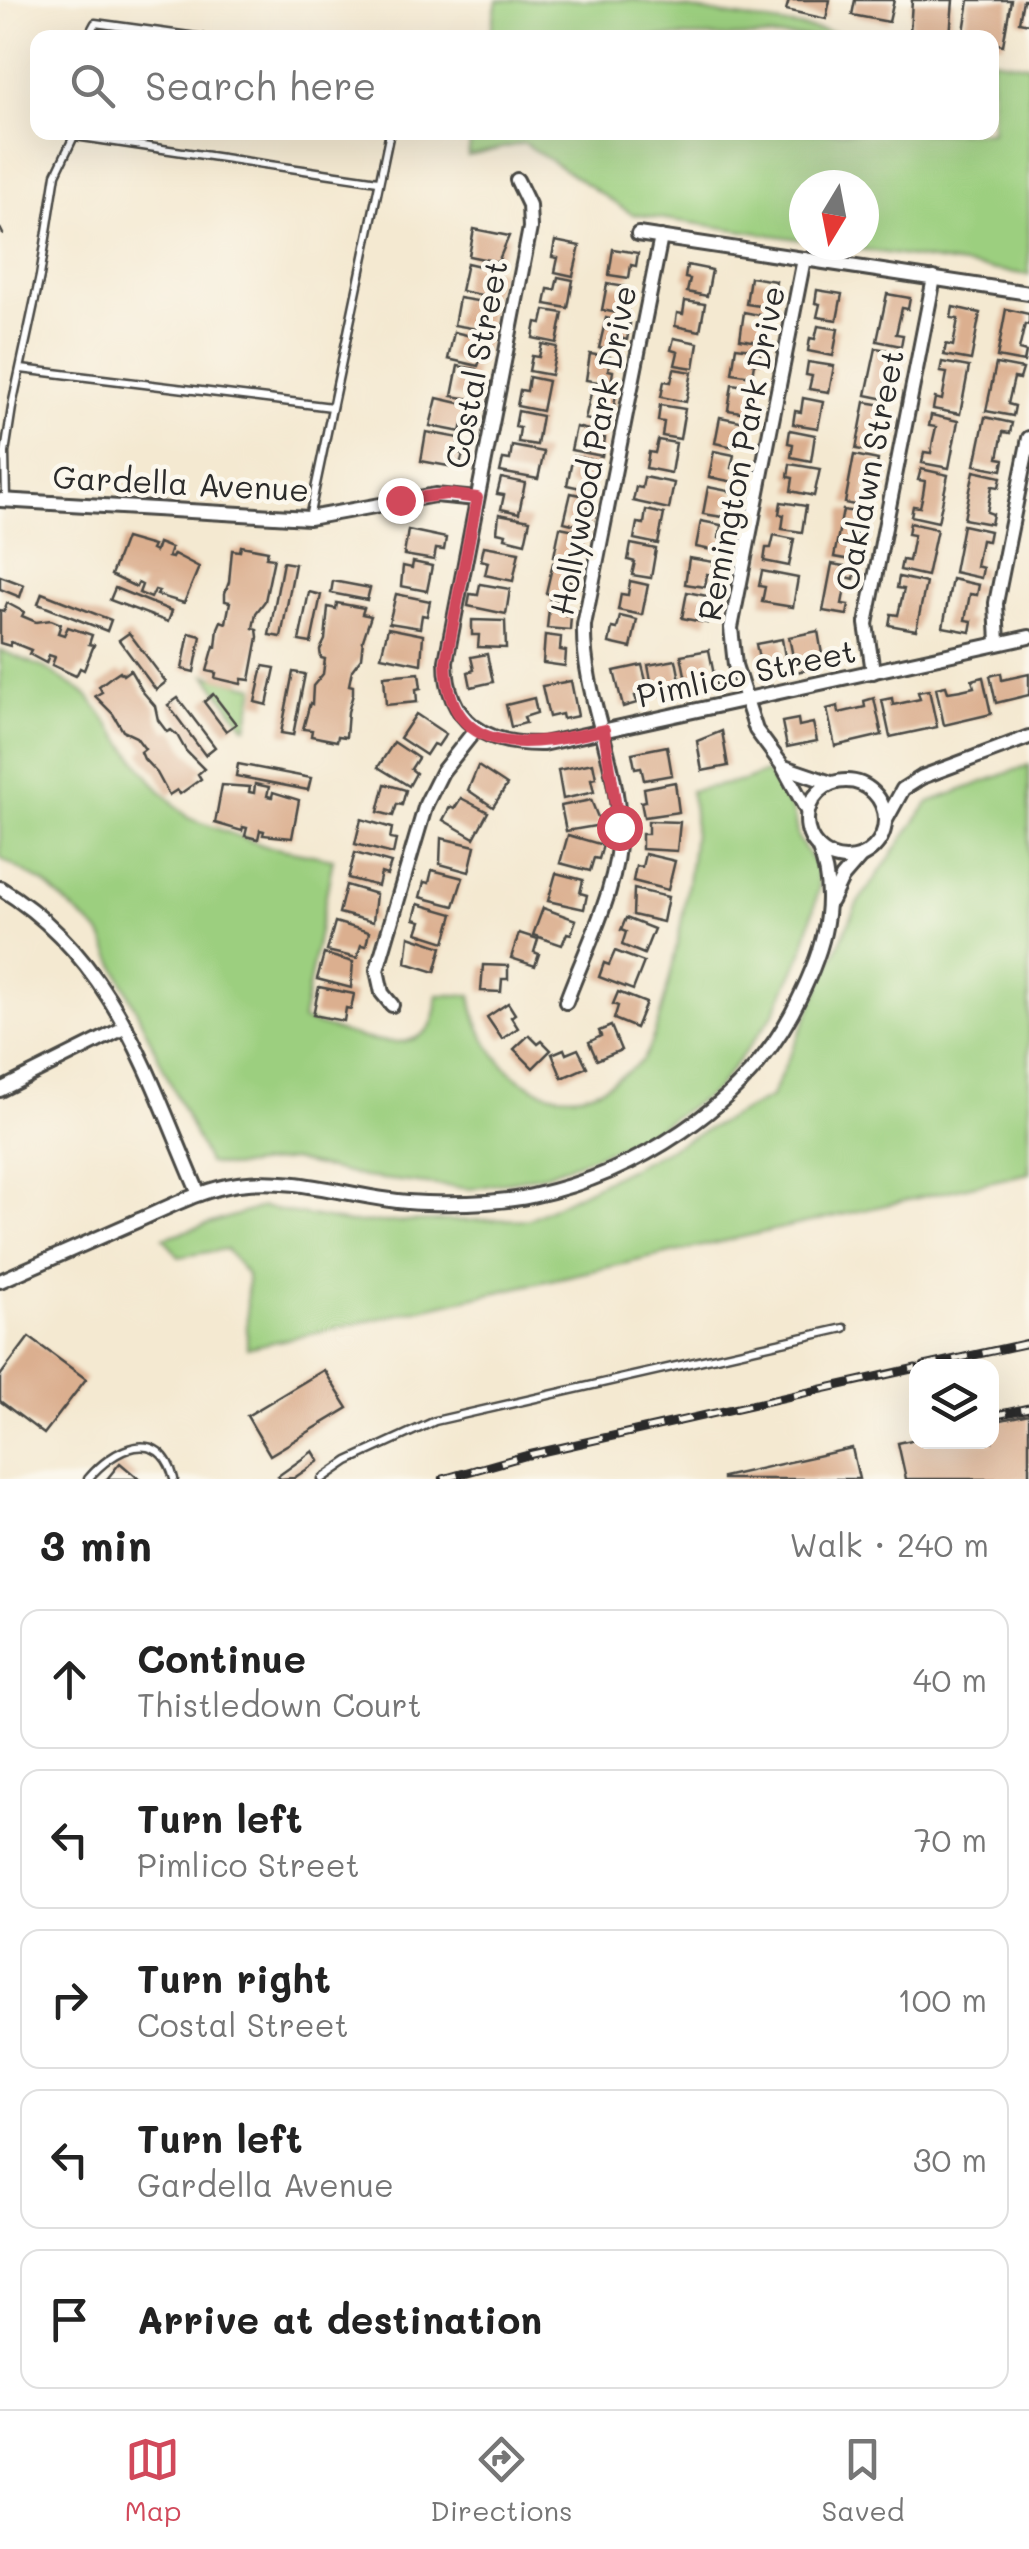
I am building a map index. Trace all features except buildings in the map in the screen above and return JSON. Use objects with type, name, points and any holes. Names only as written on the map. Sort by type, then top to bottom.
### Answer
[{"type":"street","name":"Costal Street","points":[[476,729],[450,694],[446,661],[530,228],[528,205],[517,180]]},
{"type":"street","points":[[638,234],[789,257]]},
{"type":"street","name":"Hollywood Park Drive","points":[[566,1002],[612,878],[618,849],[618,806],[587,668],[584,626],[661,237]]},
{"type":"street","name":"Remington Park Drive","points":[[804,260],[731,628],[734,665],[756,730],[808,812]]},
{"type":"street","points":[[811,260],[1029,292]]},
{"type":"street","name":"Oaklawn Street","points":[[872,672],[866,624],[934,278]]},
{"type":"street","points":[[998,643],[996,602],[1029,438]]},
{"type":"street","name":"Gardella Avenue","points":[[3,500],[309,518],[436,495],[477,498]]},
{"type":"street","name":"Pimlico Street","points":[[476,729],[515,744],[543,744],[826,679],[1029,638]]},
{"type":"street","points":[[392,1005],[382,993],[377,970],[416,833],[435,784],[476,729]]},
{"type":"street","points":[[830,904],[829,879],[807,824],[816,794],[831,783],[844,780],[868,788],[903,788],[922,777],[1029,737]]},
{"type":"street","points":[[782,766],[831,783]]},
{"type":"street","points":[[868,788],[878,796],[885,822]]},
{"type":"street","points":[[0,1281],[199,1194],[264,1181],[424,1203],[474,1202],[532,1196],[620,1166],[708,1112],[764,1056],[804,990],[830,904],[842,878],[861,855],[876,845],[903,788]]},
{"type":"street","points":[[818,847],[841,858],[861,855]]},
{"type":"street","points":[[0,888],[50,924],[95,973],[126,1027],[199,1194]]},
{"type":"street","points":[[0,1090],[126,1027]]},
{"type":"lane","points":[[91,30],[95,22],[150,30]]},
{"type":"lane","points":[[3,500],[5,453],[56,174],[73,140]]},
{"type":"lane","points":[[115,140],[378,181]]},
{"type":"lane","points":[[309,518],[388,140]]},
{"type":"lane","points":[[21,369],[332,407]]},
{"type":"lane","points":[[322,1479],[348,1461],[435,1421],[844,1328]]},
{"type":"lane","points":[[88,1479],[119,1451],[145,1446],[170,1464],[174,1479]]},
{"type":"path","points":[[0,228],[0,240]]},
{"type":"green space","points":[[497,0],[633,0],[819,30],[491,30]]},
{"type":"green space","points":[[999,60],[1029,65],[1029,275],[879,252],[879,170],[789,170],[789,238],[632,214],[524,143],[468,156],[471,140],[999,140]]},
{"type":"green space","points":[[0,650],[47,669],[87,695],[155,785],[188,818],[265,846],[333,859],[302,1020],[364,1038],[406,1041],[423,1034],[434,1019],[437,995],[471,995],[488,1044],[523,1081],[544,1092],[568,1096],[592,1092],[642,1060],[660,1015],[678,941],[690,865],[694,813],[690,791],[743,781],[766,772],[793,811],[798,838],[817,868],[819,888],[803,951],[773,1015],[715,1091],[639,1139],[547,1174],[471,1189],[364,1177],[292,1160],[231,1167],[208,1163],[100,933],[44,883],[0,858]]},
{"type":"green space","points":[[206,675],[255,687],[247,727],[244,726]]},
{"type":"green space","points":[[1029,765],[1029,1173],[247,1348],[247,1275],[226,1249],[179,1257],[164,1238],[262,1207],[349,1223],[529,1219],[771,1097],[857,904],[929,802]]},
{"type":"railway","points":[[956,1359],[1029,1343]]},
{"type":"railway","points":[[443,1479],[528,1455],[909,1370]]},
{"type":"railway","points":[[999,1414],[1029,1408]]},
{"type":"route","points":[[400,500],[447,494],[477,498],[446,661],[446,679],[458,709],[468,723],[492,738],[515,744],[543,744],[604,730],[619,827]]}]
